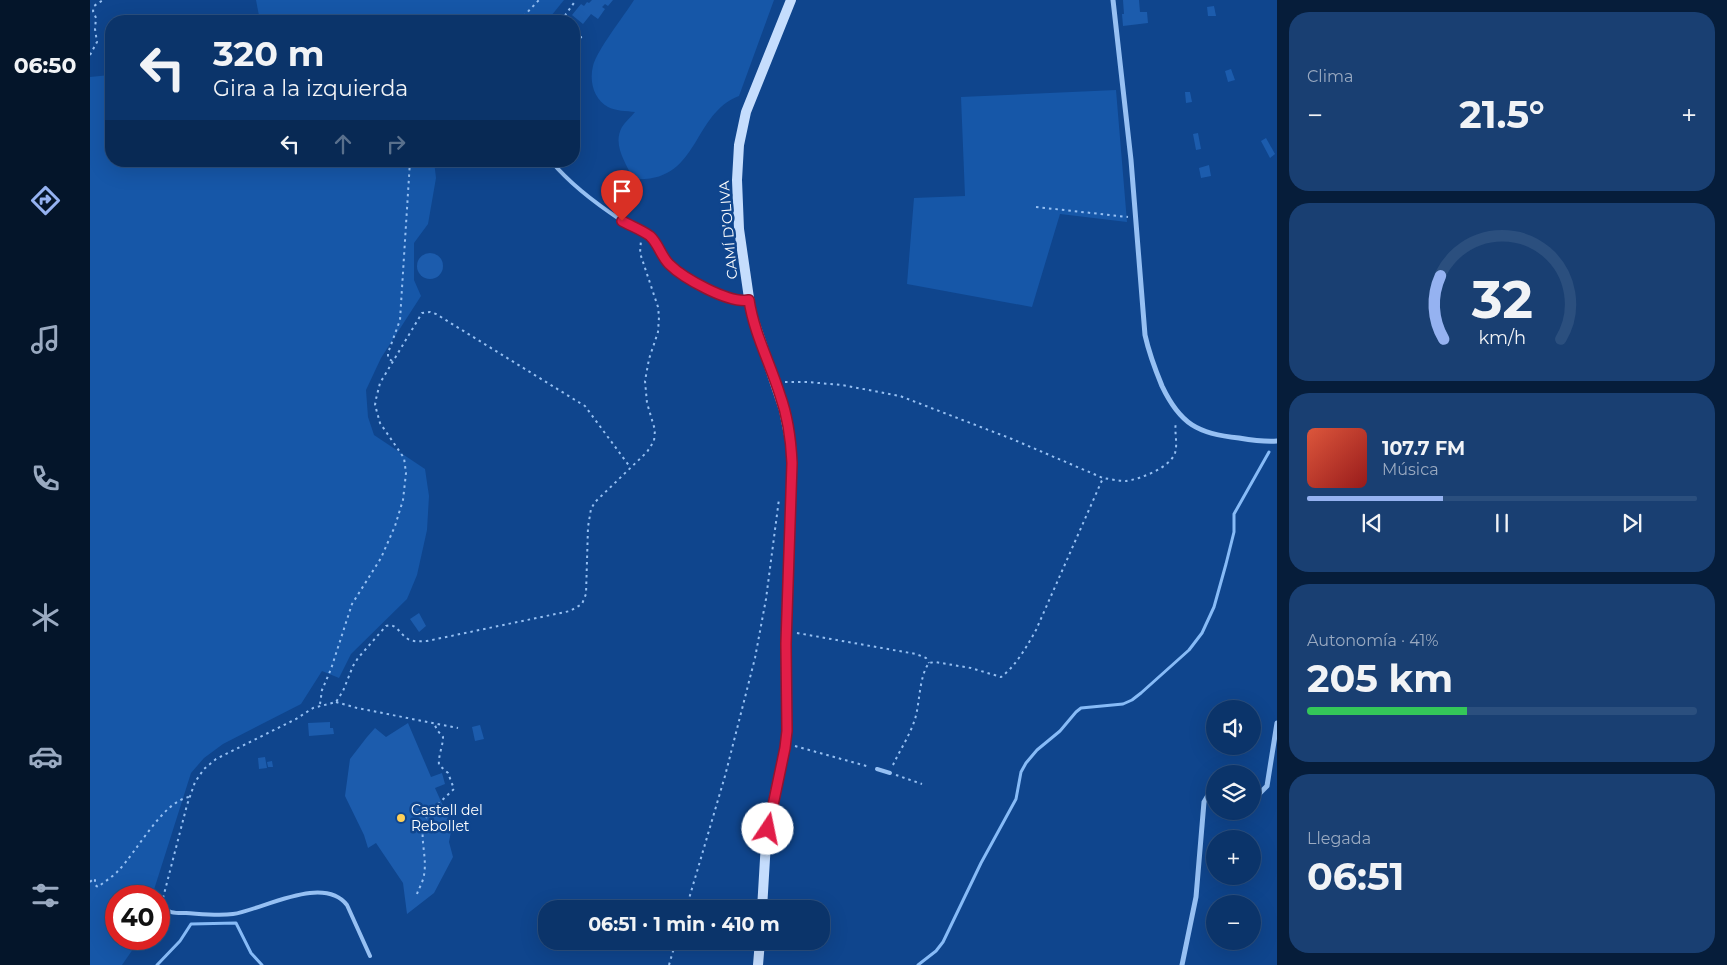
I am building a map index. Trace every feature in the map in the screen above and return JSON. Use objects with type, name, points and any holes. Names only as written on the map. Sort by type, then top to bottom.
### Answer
[{"type":"street","name":"CAMÍ D’OLIVA","points":[[763,900],[767,834],[786,744],[792,463],[788,426],[776,384],[753,322],[739,229],[737,180],[739,145],[746,112],[791,0]]},
{"type":"street","points":[[1113,0],[1136,218],[1145,335],[1149,354],[1169,399],[1180,416],[1197,428],[1208,433],[1238,438],[1277,441]]},
{"type":"street","points":[[1261,792],[1267,786],[1277,723]]},
{"type":"street","points":[[1182,965],[1196,897],[1204,802],[1206,799]]},
{"type":"street","points":[[758,965],[759,950]]},
{"type":"lane","points":[[556,167],[580,191],[622,221],[645,233],[655,242],[669,264],[683,276],[723,296],[738,300],[749,300]]},
{"type":"lane","points":[[877,769],[890,773]]},
{"type":"lane","points":[[170,911],[232,914],[289,896],[330,894],[341,898],[347,905],[370,956]]},
{"type":"path","points":[[90,54],[97,42],[94,6],[103,0]]},
{"type":"path","points":[[524,15],[539,0]]},
{"type":"path","points":[[565,15],[576,0]]},
{"type":"path","points":[[392,361],[388,358],[388,353],[400,320],[410,167]]},
{"type":"path","points":[[1036,207],[1136,218]]},
{"type":"path","points":[[336,702],[358,658],[386,626],[390,624],[395,626],[404,637],[411,640],[427,641],[570,611],[582,604],[586,594],[588,527],[591,509],[600,496],[652,447],[654,441],[655,430],[647,403],[646,381],[649,360],[658,332],[659,317],[658,307],[640,254],[641,240],[645,233]]},
{"type":"path","points":[[320,705],[322,690],[331,669],[352,604],[381,558],[395,526],[403,500],[406,473],[404,458],[380,423],[375,405],[380,383],[422,313],[430,312],[436,314],[585,406],[630,467]]},
{"type":"path","points":[[776,384],[793,381],[833,384],[900,396],[1103,478],[1120,480],[1134,479],[1160,468],[1170,461],[1175,454],[1176,422],[1180,416]]},
{"type":"path","points":[[922,784],[890,773],[914,722],[926,667],[929,663],[935,662],[971,668],[997,677],[1001,677],[1004,674],[1028,644],[1036,630],[1103,478]]},
{"type":"path","points":[[689,900],[725,776],[755,658],[766,599],[780,495]]},
{"type":"path","points":[[787,631],[916,654],[926,658],[929,663]]},
{"type":"path","points":[[167,885],[189,798],[195,782],[210,763],[320,705],[336,702],[356,708],[458,728]]},
{"type":"path","points":[[417,894],[424,876],[423,824],[430,808],[438,804],[454,789],[448,773],[439,765],[438,760],[443,744],[443,736],[437,730],[434,723]]},
{"type":"path","points":[[786,744],[877,769]]},
{"type":"path","points":[[90,882],[95,879],[95,885],[98,887],[118,872],[169,807],[183,799],[189,798]]},
{"type":"path","points":[[669,965],[673,950]]},
{"type":"shaded area","points":[[256,0],[564,0],[552,15],[259,15]]},
{"type":"shaded area","points":[[634,0],[774,0],[739,96],[723,105],[712,117],[683,160],[671,171],[655,178],[633,179],[621,154],[619,134],[622,127],[635,112],[621,111],[603,104],[596,95],[592,84],[593,66],[600,51]]},
{"type":"shaded area","points":[[105,76],[105,167],[435,167],[436,178],[428,224],[414,243],[414,280],[421,296],[381,358],[366,390],[368,417],[374,435],[425,469],[429,496],[427,530],[417,575],[407,599],[351,654],[339,678],[322,671],[301,704],[223,744],[204,758],[191,773],[155,885],[105,885],[105,950],[132,950],[122,965],[90,965],[90,77]]},
{"type":"shaded area","points":[[1116,90],[1127,222],[1060,214],[1032,307],[907,284],[914,198],[965,196],[961,97]]},
{"type":"building","points":[[592,0],[613,0],[608,6],[605,4],[602,7],[605,9],[598,19],[591,14],[583,24],[580,22],[580,15],[572,15],[581,4],[584,6],[587,2],[589,3]]},
{"type":"building","points":[[1123,0],[1139,0],[1140,12],[1147,12],[1148,23],[1123,26]]},
{"type":"building","points":[[1214,6],[1216,16],[1208,16],[1207,7]]},
{"type":"building","points":[[1231,69],[1235,80],[1228,82],[1225,71]]},
{"type":"building","points":[[1185,92],[1190,92],[1192,102],[1186,103]]},
{"type":"building","points":[[1198,133],[1201,149],[1196,150],[1193,134]]},
{"type":"building","points":[[1266,138],[1275,154],[1270,158],[1261,141]]},
{"type":"building","points":[[1209,165],[1211,176],[1201,178],[1199,168]]},
{"type":"building","points":[[430,253],[439,257],[443,266],[439,275],[430,279],[421,275],[417,266],[421,257]]},
{"type":"building","points":[[419,613],[426,626],[419,632],[410,619]]},
{"type":"building","points":[[330,722],[330,728],[333,728],[334,734],[309,736],[308,723]]},
{"type":"building","name":"Castell del Rebollet","points":[[408,723],[431,777],[442,773],[445,784],[435,788],[452,826],[449,842],[453,857],[434,893],[407,914],[403,883],[376,843],[368,848],[364,835],[345,796],[350,759],[367,737],[375,728],[386,737]]},
{"type":"building","points":[[480,725],[484,739],[475,741],[472,727]]},
{"type":"building","points":[[265,757],[267,768],[259,769],[258,758]]},
{"type":"building","points":[[272,761],[273,767],[268,767],[267,762]]},
{"type":"waterway","points":[[918,965],[936,951],[943,942],[981,863],[1016,799],[1021,772],[1037,750],[1060,731],[1081,708],[1123,704],[1132,700],[1189,650],[1202,633],[1214,607],[1226,564],[1234,532],[1234,514],[1269,452]]},
{"type":"waterway","points":[[157,965],[180,941],[191,924],[236,923],[251,953],[262,965]]},
{"type":"place","name":"Castell del Rebollet","points":[[401,818]]},
{"type":"route","points":[[622,221],[650,236],[665,260],[683,276],[731,299],[749,300],[753,322],[780,395],[788,426],[792,463],[786,644],[787,731],[768,829]]}]
